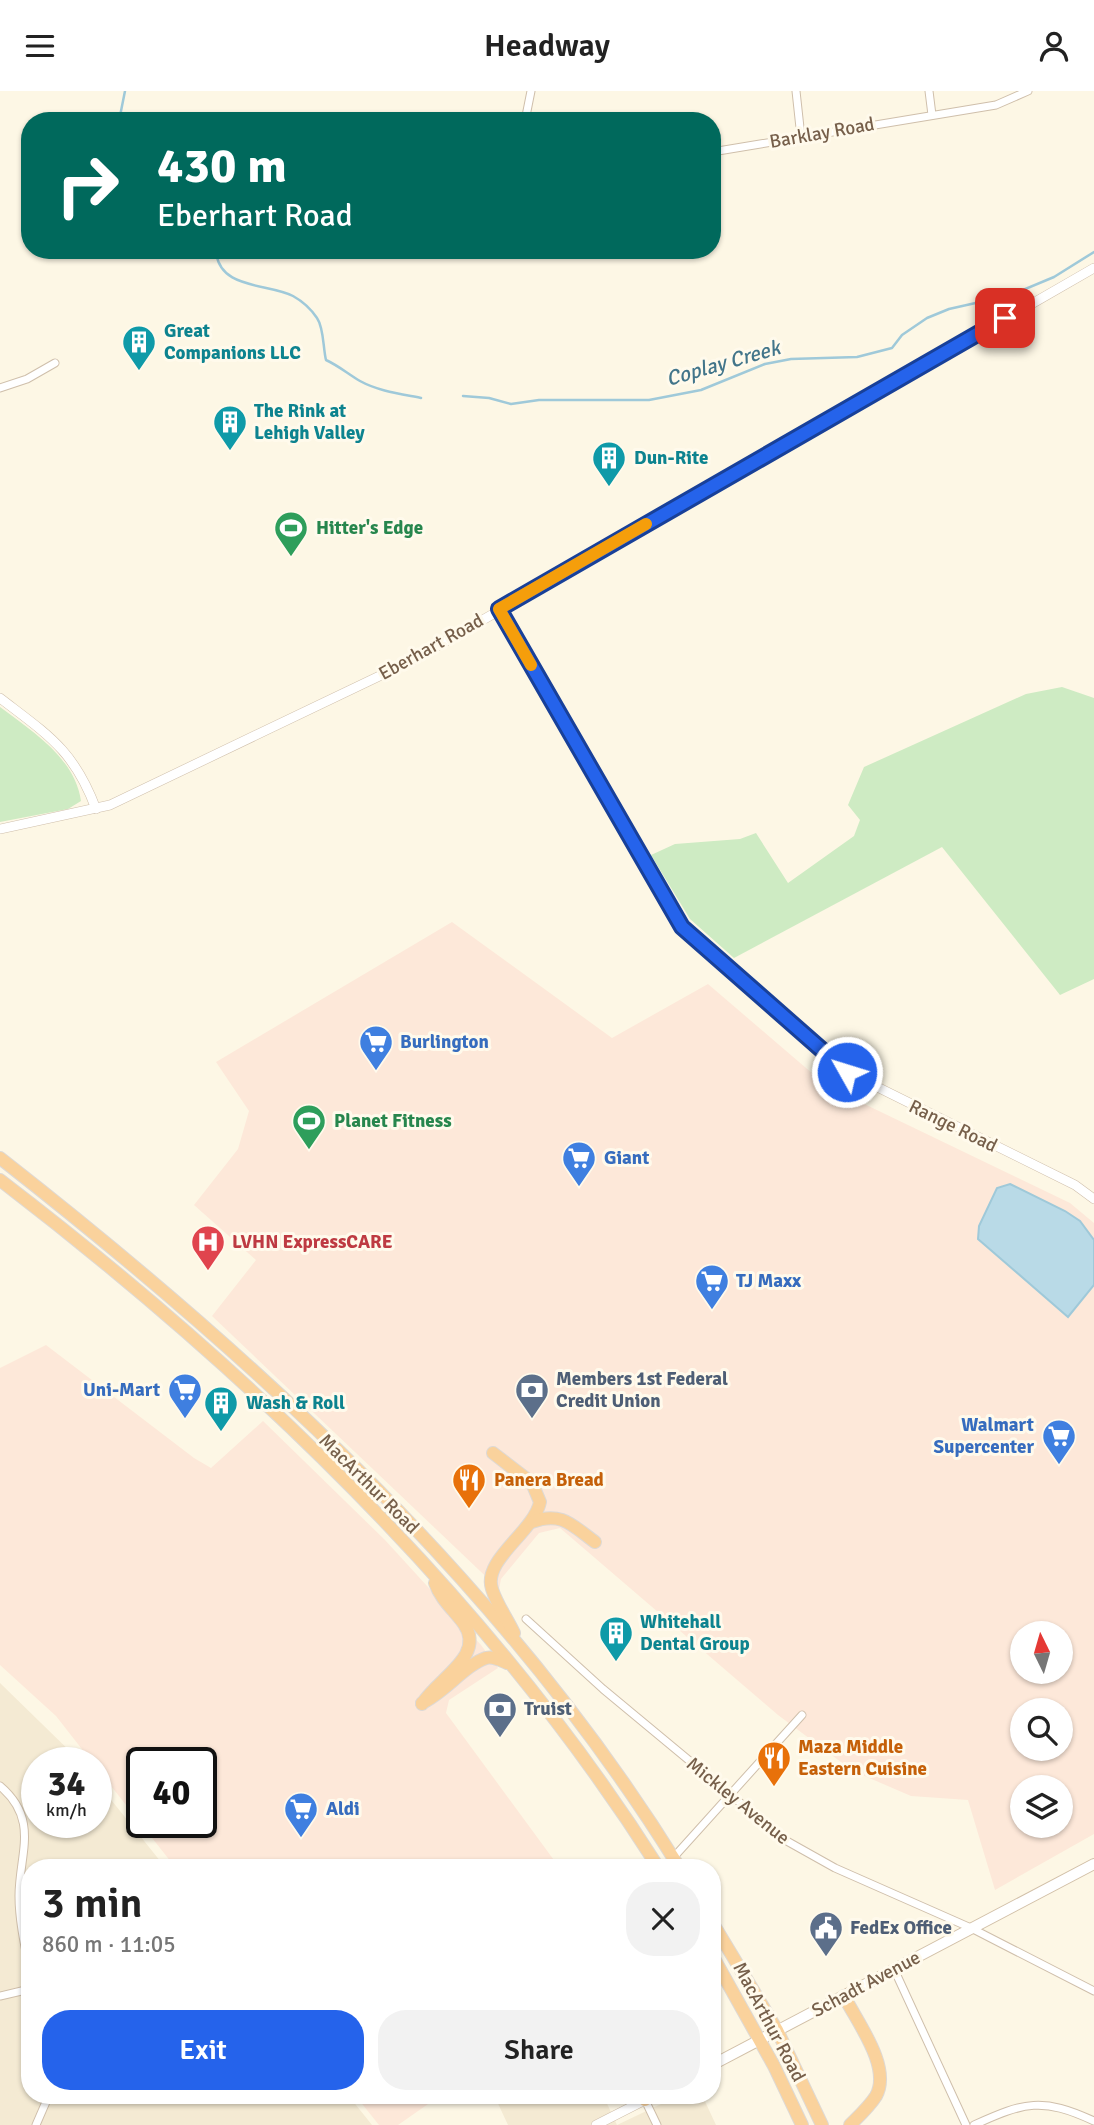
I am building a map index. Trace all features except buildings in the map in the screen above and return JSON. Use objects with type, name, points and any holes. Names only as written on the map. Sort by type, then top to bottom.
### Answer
[{"type":"highway","name":"MacArthur Road","points":[[1,1158],[136,1266],[279,1395],[400,1513],[516,1644],[596,1747],[673,1859]]},
{"type":"highway","name":"MacArthur Road","points":[[0,1180],[131,1285],[331,1468],[434,1576],[511,1665],[577,1751],[652,1859]]},
{"type":"highway","points":[[493,1453],[536,1488],[540,1502],[532,1521],[496,1565],[490,1581],[516,1644]]},
{"type":"highway","points":[[532,1521],[552,1516],[562,1518],[594,1542]]},
{"type":"highway","points":[[434,1576],[440,1594],[467,1629],[471,1645],[464,1659],[432,1687],[422,1704],[439,1695],[484,1659],[494,1658],[511,1665]]},
{"type":"highway","name":"MacArthur Road","points":[[721,1937],[778,2031],[822,2125]]},
{"type":"highway","name":"MacArthur Road","points":[[721,1971],[760,2040],[802,2125]]},
{"type":"highway","points":[[844,1996],[875,2058],[881,2076],[875,2097],[850,2125]]},
{"type":"main road","name":"Schadt Avenue","points":[[721,2060],[971,1928],[1051,1890],[1094,1864]]},
{"type":"street","points":[[527,112],[531,91]]},
{"type":"street","points":[[796,91],[802,137]]},
{"type":"street","points":[[929,91],[932,115]]},
{"type":"street","name":"Barklay Road","points":[[721,150],[996,105],[1028,91]]},
{"type":"street","name":"Eberhart Road","points":[[0,829],[96,810],[129,797],[415,659],[1094,268]]},
{"type":"street","points":[[0,388],[27,379],[55,363]]},
{"type":"street","name":"Range Road","points":[[499,609],[668,908],[698,944],[847,1072],[1075,1185],[1094,1199]]},
{"type":"street","points":[[0,698],[58,742],[80,771],[96,810]]},
{"type":"street","name":"Mickley Avenue","points":[[526,1619],[762,1823],[810,1855],[896,1897],[971,1928],[1094,1991]]},
{"type":"street","points":[[679,1859],[730,1795],[802,1715]]},
{"type":"street","points":[[0,1786],[12,1799],[25,1828],[25,1859]]},
{"type":"street","points":[[21,1887],[21,1914]]},
{"type":"street","points":[[894,1969],[966,2125]]},
{"type":"street","points":[[0,1996],[21,1991]]},
{"type":"street","points":[[974,2125],[1016,2106],[1043,2103],[1067,2109],[1094,2121]]},
{"type":"street","points":[[36,2125],[44,2104]]},
{"type":"street","points":[[596,2125],[634,2104]]},
{"type":"street","points":[[650,2104],[657,2125]]},
{"type":"shaded area","points":[[452,922],[612,1038],[708,984],[827,1086],[1070,1203],[1094,1223],[1094,1834],[995,1890],[968,1800],[911,1796],[853,1771],[778,1715],[560,1528],[539,1533],[501,1579],[499,1589],[212,1316],[256,1260],[194,1205],[238,1149],[249,1111],[216,1062]]},
{"type":"shaded area","points":[[46,1345],[194,1458],[211,1468],[263,1421],[385,1540],[481,1645],[498,1668],[449,1700],[446,1713],[553,1859],[169,1859],[152,1838],[217,1838],[217,1747],[126,1747],[126,1805],[112,1787],[112,1747],[80,1747],[56,1716],[0,1665],[0,1368]]},
{"type":"shaded area","points":[[0,1683],[66,1747],[21,1747],[21,1838],[112,1838],[112,1801],[126,1818],[126,1838],[142,1838],[159,1859],[21,1859],[21,2104],[355,2104],[372,2125],[0,2125]]},
{"type":"shaded area","points":[[362,2104],[428,2104],[398,2125],[379,2125]]},
{"type":"shaded area","points":[[498,2104],[607,2104],[617,2125],[508,2125]]},
{"type":"shaded area","points":[[661,2104],[706,2104],[716,2125],[617,2125]]},
{"type":"green space","points":[[1062,687],[1094,698],[1094,979],[1060,995],[942,847],[734,958],[690,919],[651,855],[675,844],[740,839],[756,833],[788,883],[854,836],[860,820],[848,805],[864,767],[1026,694]]},
{"type":"green space","points":[[0,707],[51,747],[70,772],[81,801],[68,809],[0,822]]},
{"type":"water","points":[[1010,1184],[1080,1221],[1094,1240],[1094,1285],[1068,1317],[978,1239],[979,1226],[997,1188]]},
{"type":"waterway","name":"Coplay Creek","points":[[121,112],[125,91]]},
{"type":"waterway","name":"Coplay Creek","points":[[463,396],[489,398],[511,404],[539,400],[649,400],[701,390],[765,364],[791,359],[857,357],[892,348],[902,335],[927,318],[949,309],[1011,295],[1054,277],[1094,252]]},
{"type":"waterway","name":"Coplay Creek","points":[[218,259],[225,272],[235,279],[283,292],[309,308],[321,327],[326,360],[367,384],[421,398]]},
{"type":"slow traffic","points":[[531,665],[499,609],[646,524]]},
{"type":"place","name":"Great Companions LLC","points":[[139,372]]},
{"type":"place","name":"The Rink at Lehigh Valley","points":[[230,452]]},
{"type":"place","name":"Dun-Rite","points":[[609,488]]},
{"type":"place","name":"Hitter's Edge","points":[[291,558]]},
{"type":"place","name":"Burlington","points":[[376,1072]]},
{"type":"place","name":"Planet Fitness","points":[[309,1151]]},
{"type":"place","name":"Giant","points":[[579,1188]]},
{"type":"place","name":"LVHN ExpressCARE","points":[[208,1272]]},
{"type":"place","name":"TJ Maxx","points":[[712,1311]]},
{"type":"place","name":"Uni-Mart","points":[[185,1420]]},
{"type":"place","name":"Members 1st Federal Credit Union","points":[[532,1420]]},
{"type":"place","name":"Wash & Roll","points":[[221,1433]]},
{"type":"place","name":"Walmart Supercenter","points":[[1059,1466]]},
{"type":"place","name":"Panera Bread","points":[[469,1510]]},
{"type":"place","name":"Whitehall Dental Group","points":[[616,1663]]},
{"type":"place","name":"Truist","points":[[500,1739]]},
{"type":"place","name":"Maza Middle Eastern Cuisine","points":[[774,1788]]},
{"type":"place","name":"Aldi","points":[[301,1839]]},
{"type":"place","name":"FedEx Office","points":[[826,1958]]},
{"type":"route","points":[[847,1072],[698,944],[682,927],[668,908],[499,609],[1005,318]]}]
